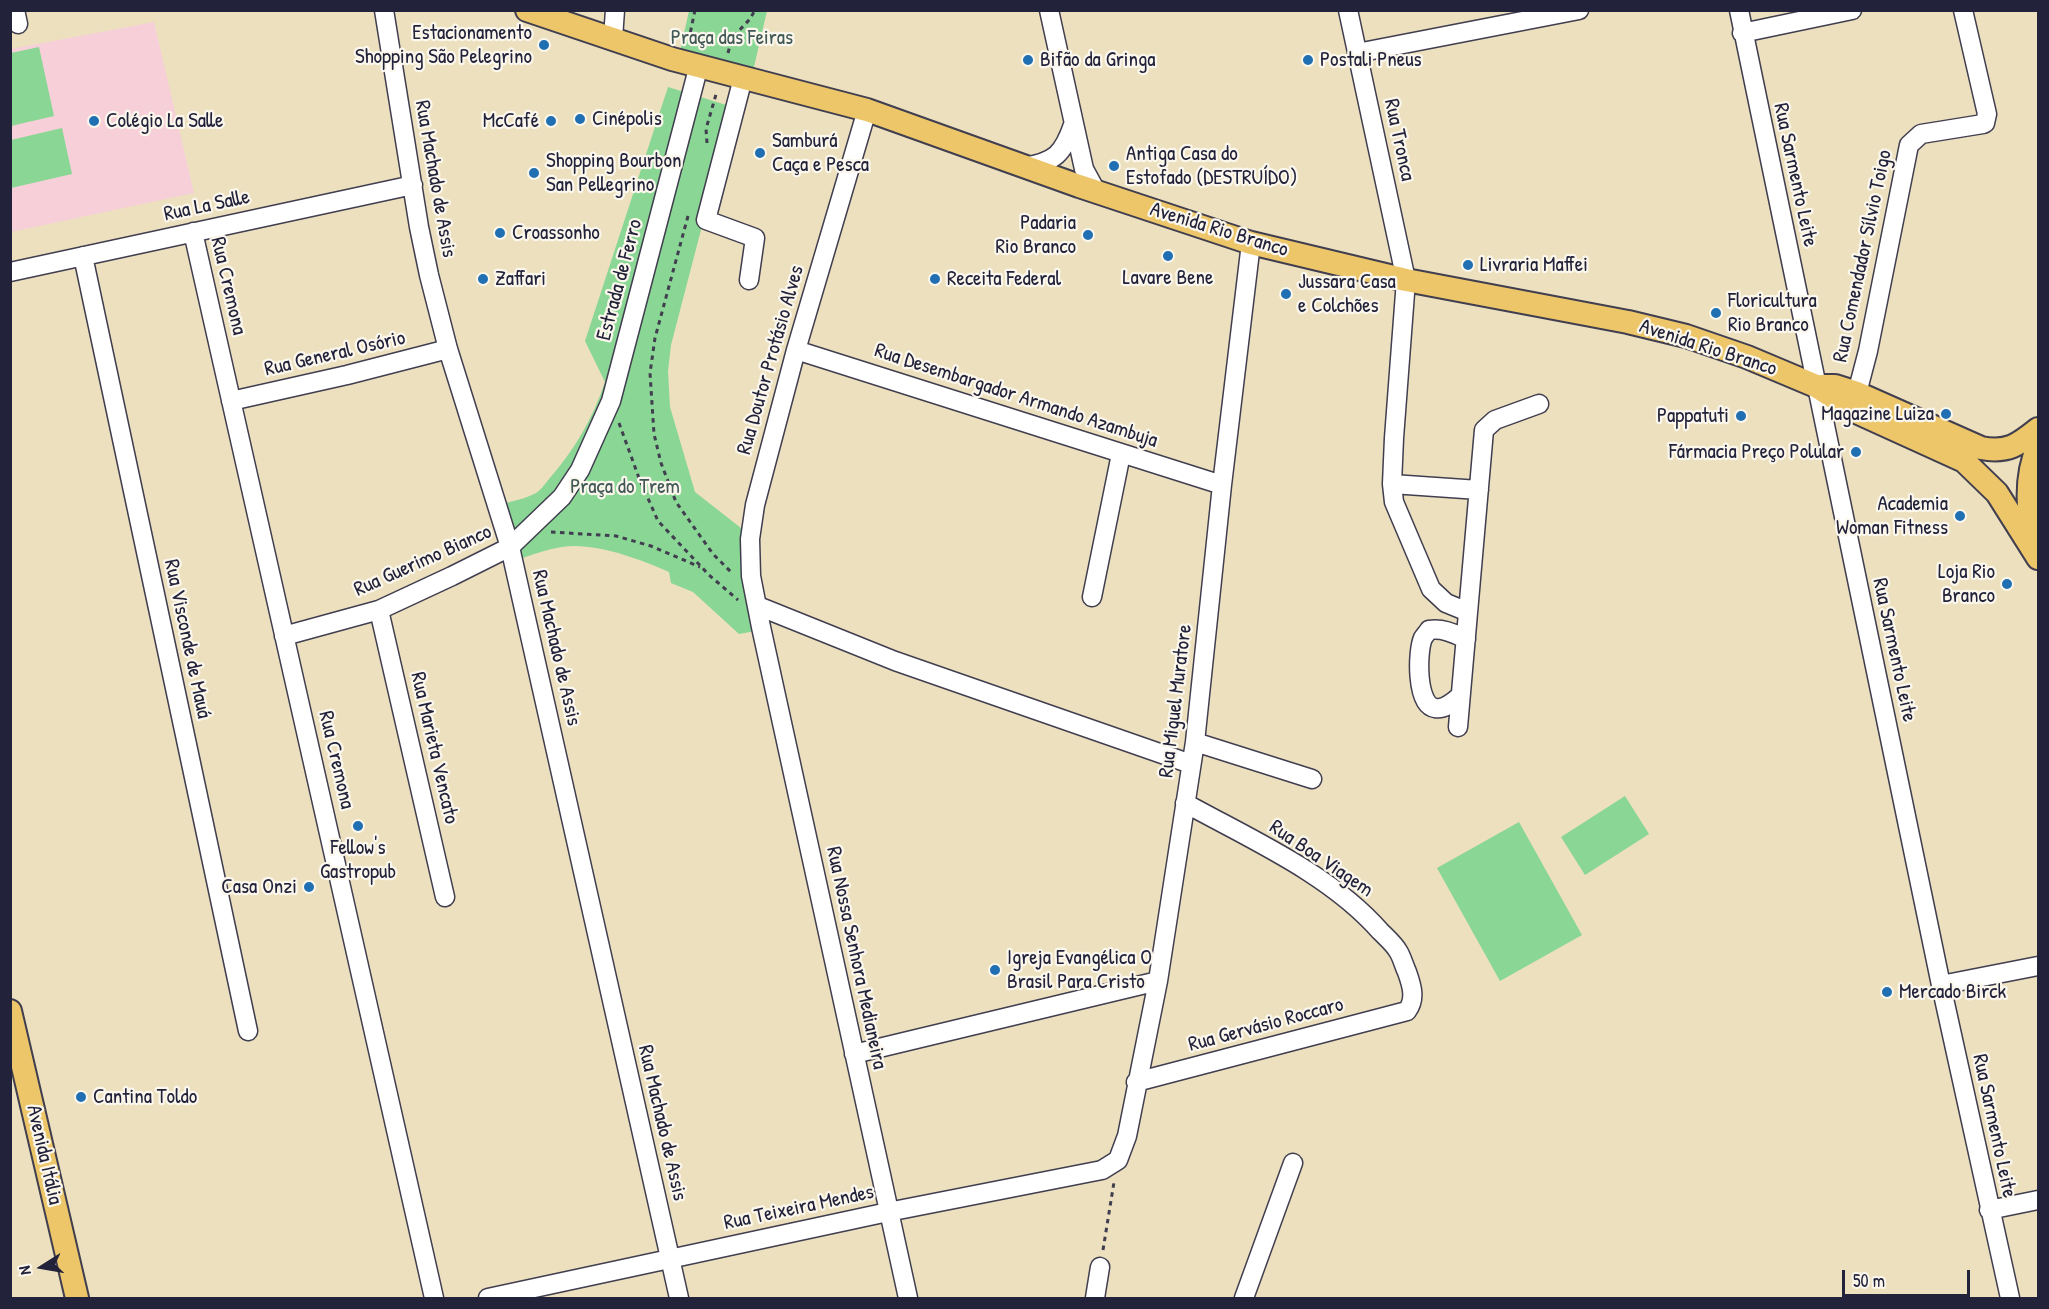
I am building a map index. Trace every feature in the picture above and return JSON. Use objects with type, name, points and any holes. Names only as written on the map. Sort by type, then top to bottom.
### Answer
[{"type":"main road","name":"Avenida Rio Branco","points":[[527,10],[699,66],[867,110],[1251,243],[1406,280],[1628,322],[1686,336],[1747,357],[1816,386],[1854,411],[1964,461],[1997,493],[2038,557]]},
{"type":"main road","name":"Avenida Rio Branco","points":[[1816,386],[1835,386],[1857,393],[1981,448],[2002,450],[2025,441],[2038,429]]},
{"type":"main road","points":[[2038,447],[2029,482],[2030,512],[2038,557]]},
{"type":"main road","name":"Avenida Itália","points":[[10,1011],[77,1299]]},
{"type":"street","name":"Rua Machado de Assis","points":[[384,10],[425,256],[448,349],[510,547],[679,1299]]},
{"type":"street","points":[[613,38],[615,10]]},
{"type":"street","points":[[1049,10],[1083,169],[1096,191]]},
{"type":"street","name":"Rua Tronca","points":[[1348,10],[1406,280],[1392,484],[1394,502],[1431,589],[1446,603],[1468,612]]},
{"type":"street","points":[[1357,53],[1579,10]]},
{"type":"street","name":"Rua Sarmento Leite","points":[[1738,10],[1941,985],[2010,1299]]},
{"type":"street","points":[[1742,33],[1852,10]]},
{"type":"street","name":"Rua Comendador Sílvio Toigo","points":[[1857,393],[1868,351],[1906,154],[1921,134],[1983,124],[1987,120],[1963,10]]},
{"type":"street","name":"Estrada de Ferro","points":[[525,533],[562,497],[580,470],[611,401],[699,66]]},
{"type":"street","points":[[733,75],[706,220],[754,236],[756,241],[750,280]]},
{"type":"street","name":"Rua Doutor Protásio Alves","points":[[760,616],[752,576],[750,539],[755,505],[796,350],[867,110]]},
{"type":"street","points":[[1024,166],[1040,164],[1059,153],[1067,143],[1073,124]]},
{"type":"street","name":"Rua La Salle","points":[[10,272],[413,185]]},
{"type":"street","name":"Rua Cremona","points":[[193,232],[434,1299]]},
{"type":"street","name":"Rua Miguel Muratore","points":[[1118,1160],[1127,1136],[1158,981],[1195,742],[1222,485],[1251,243]]},
{"type":"street","name":"Rua Visconde de Mauá","points":[[83,256],[248,1031]]},
{"type":"street","name":"Rua General Osório","points":[[231,401],[448,349]]},
{"type":"street","name":"Rua Desembargador Armando Azambuja","points":[[796,350],[1222,485]]},
{"type":"street","points":[[1458,726],[1484,430],[1495,420],[1539,404]]},
{"type":"street","points":[[1092,597],[1121,454]]},
{"type":"street","points":[[1392,484],[1479,490]]},
{"type":"street","name":"Rua Guerimo Bianco","points":[[285,636],[379,610],[510,547],[525,533]]},
{"type":"street","name":"Rua Marieta Vencato","points":[[379,610],[445,897]]},
{"type":"street","points":[[760,616],[1191,764]]},
{"type":"street","name":"Rua Nossa Senhora Medianeira","points":[[760,616],[908,1299]]},
{"type":"street","points":[[1460,696],[1447,706],[1437,709],[1428,705],[1421,694],[1419,662],[1422,639],[1429,630],[1449,631],[1466,639]]},
{"type":"street","points":[[1195,742],[1312,779]]},
{"type":"street","name":"Rua Boa Viagem","points":[[1185,803],[1280,854],[1345,898],[1369,919],[1399,951],[1411,982],[1413,997],[1407,1011]]},
{"type":"street","points":[[1941,985],[2038,966]]},
{"type":"street","points":[[854,1054],[1158,981]]},
{"type":"street","name":"Rua Gervásio Roccaro","points":[[1136,1082],[1407,1011]]},
{"type":"street","name":"Rua Teixeira Mendes","points":[[488,1299],[527,1294],[669,1259],[888,1212],[1102,1170],[1118,1160]]},
{"type":"street","points":[[1244,1299],[1293,1162]]},
{"type":"street","points":[[1989,1210],[2038,1200]]},
{"type":"street","points":[[1095,1299],[1100,1268]]},
{"type":"path","points":[[694,10],[690,34],[706,37],[699,66]]},
{"type":"path","points":[[706,149],[708,142],[706,129],[733,75],[732,38],[750,19],[755,10]]},
{"type":"path","points":[[690,209],[655,338],[650,373],[654,434],[661,463],[676,502],[713,554],[730,572],[740,578],[752,576]]},
{"type":"path","points":[[611,401],[639,478],[658,521],[702,568],[748,610],[760,616]]},
{"type":"path","points":[[525,533],[555,532],[616,536],[651,546],[702,568]]},
{"type":"path","points":[[1100,1268],[1118,1160]]},
{"type":"shaded area","name":"Colégio La Salle","points":[[154,22],[194,193],[11,232],[11,49]]},
{"type":"green space","name":"Praça das Feiras","points":[[689,11],[767,11],[753,71],[680,51]]},
{"type":"green space","points":[[39,47],[54,116],[11,126],[11,53]]},
{"type":"green space","name":"Praça do Trem","points":[[668,87],[733,107],[671,345],[668,371],[670,407],[695,492],[746,532],[761,630],[739,634],[693,592],[671,583],[669,572],[631,557],[602,549],[575,546],[551,549],[517,560],[500,505],[528,497],[541,489],[575,445],[600,395],[605,382],[585,341]]},
{"type":"green space","points":[[62,128],[72,174],[11,188],[11,140]]},
{"type":"green space","points":[[1625,796],[1649,834],[1585,875],[1561,837]]},
{"type":"green space","points":[[1519,822],[1582,935],[1500,981],[1437,868]]},
{"type":"place","name":"Estacionamento Shopping São Pelegrino","points":[[544,45]]},
{"type":"place","name":"Bifão da Gringa","points":[[1028,60]]},
{"type":"place","name":"Postali Pneus","points":[[1308,60]]},
{"type":"place","name":"Cinépolis","points":[[580,119]]},
{"type":"place","name":"Colégio La Salle","points":[[94,121]]},
{"type":"place","name":"McCafé","points":[[551,121]]},
{"type":"place","name":"Samburá Caça e Pesca","points":[[760,153]]},
{"type":"place","name":"Antiga Casa do Estofado (DESTRUÍDO)","points":[[1114,166]]},
{"type":"place","name":"Shopping Bourbon San Pellegrino","points":[[534,173]]},
{"type":"place","name":"Croassonho","points":[[500,233]]},
{"type":"place","name":"Padaria Rio Branco","points":[[1088,235]]},
{"type":"place","name":"Lavare Bene","points":[[1168,256]]},
{"type":"place","name":"Livraria Maffei","points":[[1468,265]]},
{"type":"place","name":"Zaffari","points":[[483,279]]},
{"type":"place","name":"Receita Federal","points":[[935,279]]},
{"type":"place","name":"Jussara Casa e Colchões","points":[[1286,294]]},
{"type":"place","name":"Floricultura Rio Branco","points":[[1716,313]]},
{"type":"place","name":"Magazine Luiza","points":[[1946,414]]},
{"type":"place","name":"Pappatuti","points":[[1741,416]]},
{"type":"place","name":"Fármacia Preço Polular","points":[[1856,452]]},
{"type":"place","name":"Academia Woman Fitness","points":[[1960,516]]},
{"type":"place","name":"Loja Rio Branco","points":[[2007,584]]},
{"type":"place","name":"Fellow's Gastropub","points":[[358,826]]},
{"type":"place","name":"Casa Onzi","points":[[309,887]]},
{"type":"place","name":"Igreja Evangélica O Brasil Para Cristo","points":[[995,970]]},
{"type":"place","name":"Mercado Birck","points":[[1887,992]]},
{"type":"place","name":"Cantina Toldo","points":[[81,1097]]}]
